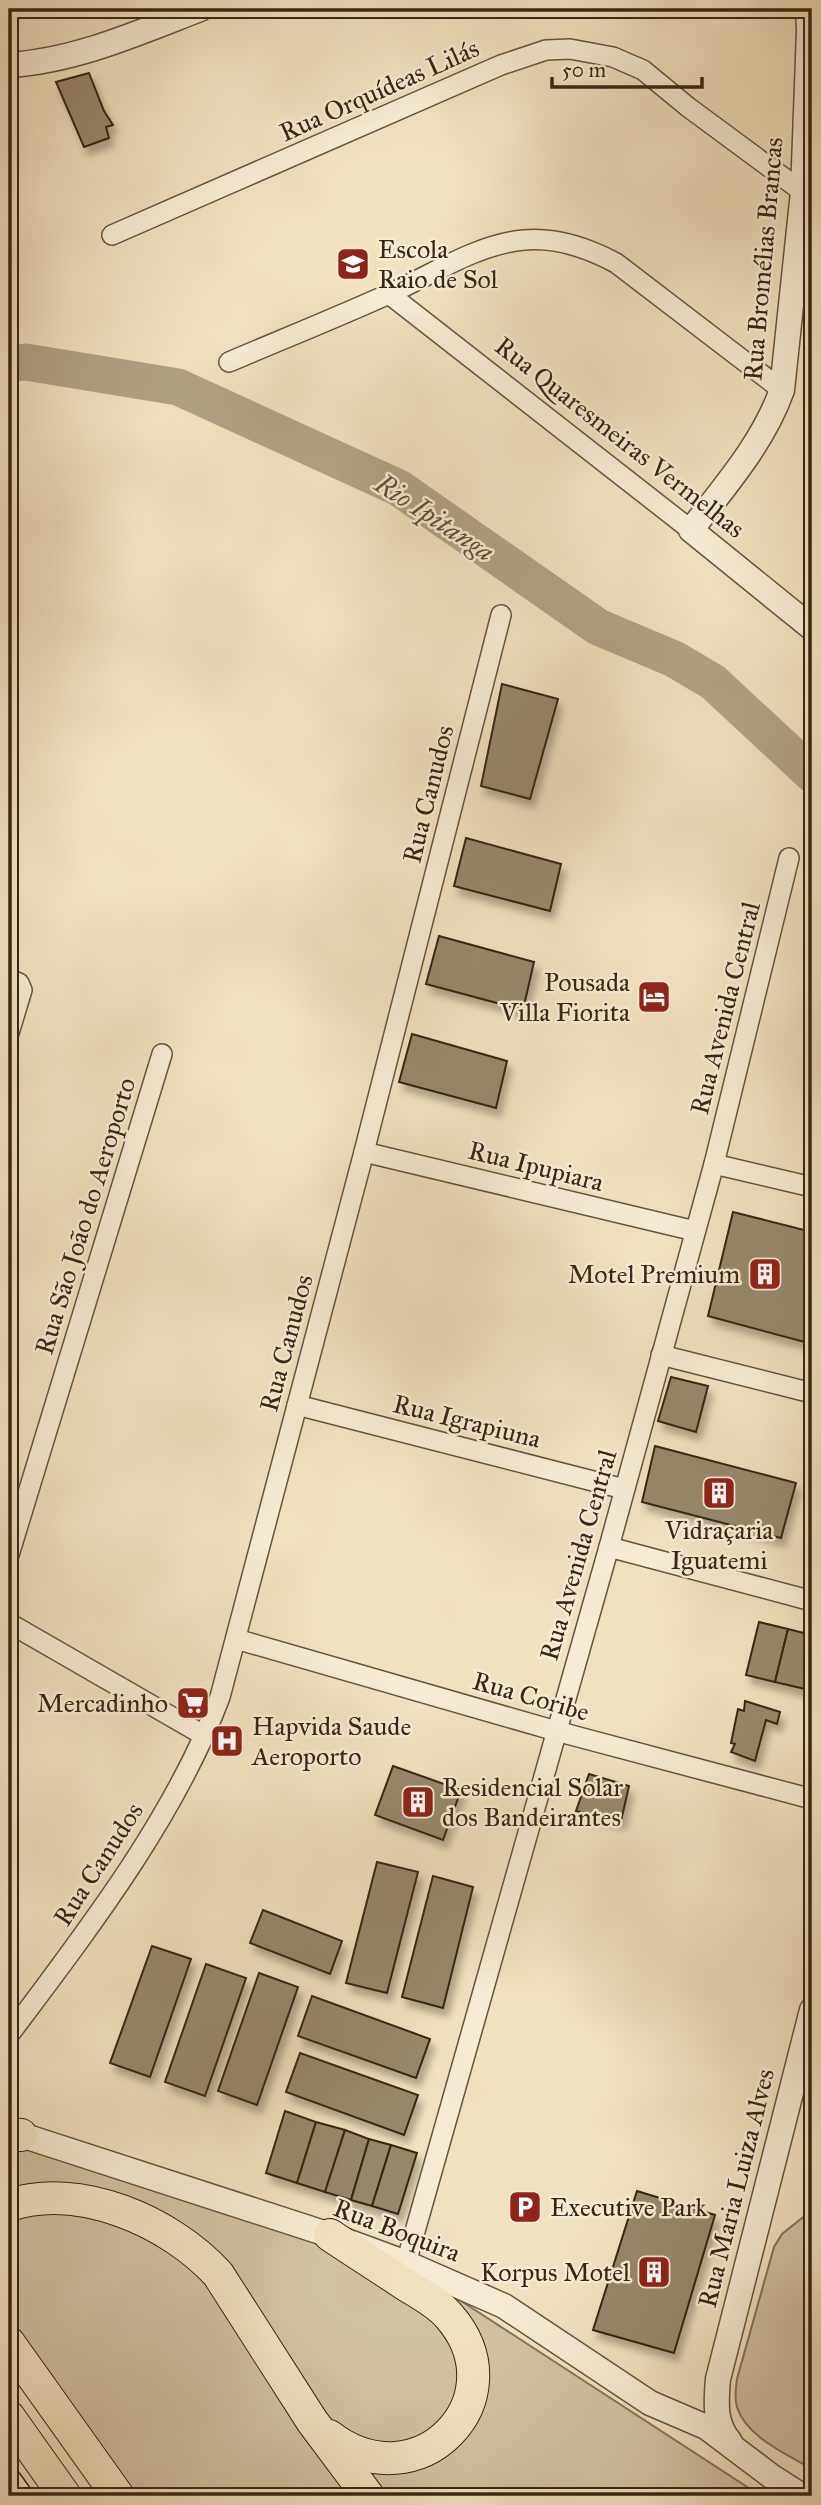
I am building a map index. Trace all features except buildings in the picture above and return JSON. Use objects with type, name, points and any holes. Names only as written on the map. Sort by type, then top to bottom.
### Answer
[{"type":"highway","points":[[9,2205],[48,2197],[85,2201],[137,2218],[181,2240],[200,2254],[218,2274],[312,2421],[368,2496]]},
{"type":"highway","points":[[312,2421],[352,2453],[365,2459],[399,2463],[428,2454],[452,2436],[469,2405],[472,2389],[470,2355],[449,2316],[330,2235]]},
{"type":"highway","points":[[9,2343],[118,2496]]},
{"type":"highway","points":[[9,2417],[65,2496]]},
{"type":"main road","points":[[9,2482],[19,2496]]},
{"type":"street","points":[[9,65],[67,56],[114,42],[200,9]]},
{"type":"street","name":"Rua Bromélias Brancas","points":[[691,530],[747,456],[776,406],[782,390],[803,192],[808,9]]},
{"type":"street","name":"Rua Orquídeas Lilás","points":[[112,235],[501,65],[546,50],[592,52],[613,57],[643,70],[688,107],[803,192]]},
{"type":"street","points":[[229,362],[478,253],[524,240],[550,240],[594,252],[616,263],[782,390]]},
{"type":"street","name":"Rua Quaresmeiras Vermelhas","points":[[389,294],[812,628]]},
{"type":"street","name":"Rua Canudos","points":[[9,2035],[85,1935],[160,1819],[205,1736],[220,1697],[364,1152],[501,615]]},
{"type":"street","name":"Rua Avenida Central","points":[[406,2263],[609,1547],[714,1164],[789,858]]},
{"type":"street","points":[[9,979],[19,983],[22,990],[9,1033]]},
{"type":"street","name":"Rua São João do Aeroporto","points":[[9,1555],[162,1054]]},
{"type":"street","name":"Rua Ipupiara","points":[[364,1152],[695,1231]]},
{"type":"street","points":[[714,1164],[812,1187]]},
{"type":"street","points":[[661,1355],[812,1393]]},
{"type":"street","name":"Rua Igrapiuna","points":[[298,1405],[624,1489]]},
{"type":"street","points":[[609,1547],[812,1601]]},
{"type":"street","points":[[9,1623],[205,1736]]},
{"type":"street","name":"Rua Coribe","points":[[236,1639],[556,1731],[812,1799]]},
{"type":"street","name":"Rua Maria Luiza Alves","points":[[737,2452],[723,2433],[717,2418],[718,2379],[812,2010]]},
{"type":"street","name":"Rua Boquira","points":[[13,2133],[330,2235],[406,2263],[503,2306],[650,2403],[702,2425],[802,2496]]},
{"type":"street","name":"Rua Maria Luiza Alves","points":[[670,2412],[695,2411],[706,2402],[718,2379]]},
{"type":"shaded area","points":[[9,2143],[315,2242],[427,2311],[455,2352],[460,2379],[456,2405],[437,2433],[389,2448],[338,2429],[324,2413],[214,2250],[9,2192]]},
{"type":"shaded area","points":[[45,2209],[125,2225],[188,2259],[357,2496],[137,2496],[9,2317],[9,2218]]},
{"type":"shaded area","points":[[812,2210],[812,2469],[758,2436],[742,2418],[735,2397],[737,2379],[774,2247],[782,2234]]},
{"type":"shaded area","points":[[452,2295],[761,2496],[384,2496],[364,2474],[369,2468],[474,2416],[447,2302]]},
{"type":"waterway","points":[[9,338],[26,362]]},
{"type":"waterway","name":"Rio Ipitanga","points":[[9,364],[26,362],[178,387],[399,488],[598,627],[674,659],[713,682],[812,774]]},
{"type":"place","name":"Escola Raio de Sol","points":[[353,264]]},
{"type":"place","name":"Pousada Villa Fiorita","points":[[654,997]]},
{"type":"place","name":"Motel Premium","points":[[765,1274]]},
{"type":"place","name":"Vidraçaria Iguatemi","points":[[719,1493]]},
{"type":"place","name":"Mercadinho","points":[[193,1703]]},
{"type":"place","name":"Hapvida Saude Aeroporto","points":[[227,1741]]},
{"type":"place","name":"Residencial Solar dos Bandeirantes","points":[[418,1802]]},
{"type":"place","name":"Executive Park","points":[[525,2207]]},
{"type":"place","name":"Korpus Motel","points":[[654,2272]]}]
